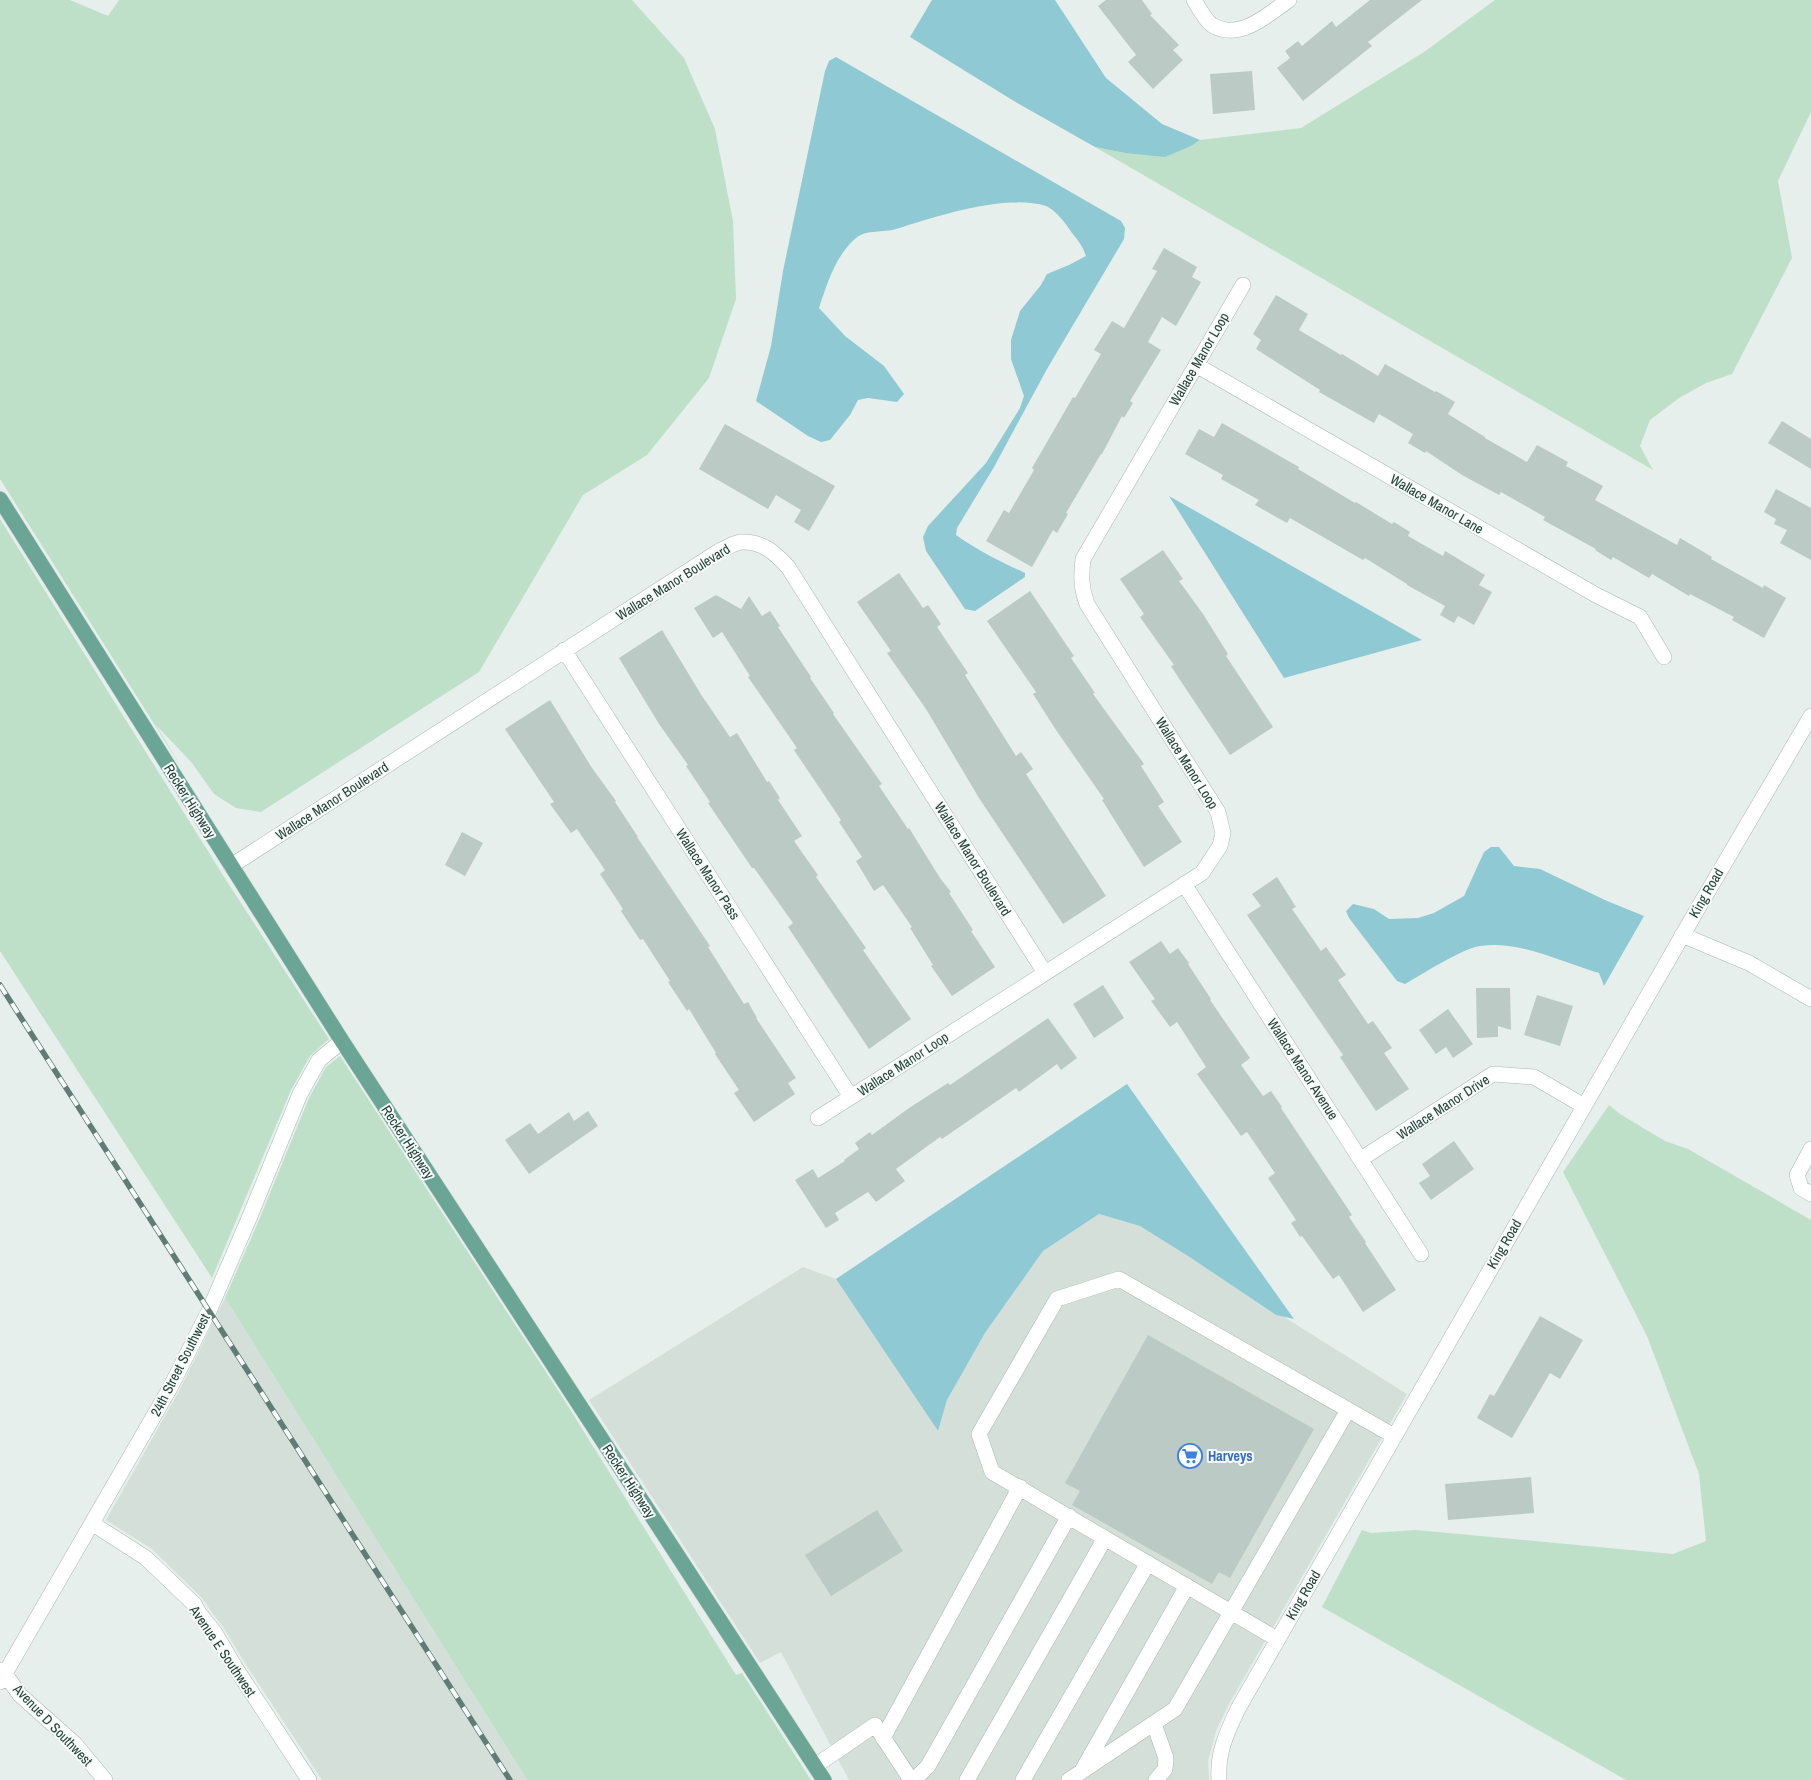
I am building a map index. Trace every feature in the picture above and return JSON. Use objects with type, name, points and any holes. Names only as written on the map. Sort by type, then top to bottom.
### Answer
[{"type":"main road","name":"Recker Highway","points":[[0,499],[342,1041],[824,1780]]},
{"type":"street","points":[[1194,0],[1211,25],[1227,30],[1247,28],[1289,0]]},
{"type":"street","name":"Wallace Manor Loop","points":[[818,1118],[1202,873],[1220,846],[1223,833],[1218,812],[1088,604],[1081,578],[1083,559],[1243,284]]},
{"type":"street","name":"Wallace Manor Lane","points":[[1196,365],[1596,595],[1640,617],[1664,657]]},
{"type":"street","name":"Wallace Manor Boulevard","points":[[231,866],[719,551],[740,542],[755,544],[772,550],[788,567],[1045,973]]},
{"type":"street","name":"Wallace Manor Pass","points":[[564,650],[851,1097]]},
{"type":"street","name":"King Road","points":[[1219,1780],[1218,1763],[1225,1735],[1239,1707],[1682,935],[1811,716]]},
{"type":"street","name":"Wallace Manor Avenue","points":[[1184,884],[1421,1254]]},
{"type":"street","points":[[1682,935],[1749,963],[1811,999]]},
{"type":"street","name":"24th Street Southwest","points":[[2,1675],[93,1524],[170,1388],[209,1310],[300,1094],[319,1060],[342,1041]]},
{"type":"street","name":"Wallace Manor Drive","points":[[1360,1159],[1493,1074],[1534,1077],[1584,1106]]},
{"type":"street","points":[[1811,1149],[1797,1175],[1801,1188],[1811,1194]]},
{"type":"street","points":[[1277,1640],[992,1472],[979,1434],[1057,1299],[1119,1279],[1394,1436]]},
{"type":"street","points":[[1075,1776],[1176,1709],[1348,1410]]},
{"type":"street","points":[[884,1738],[1020,1488]]},
{"type":"street","points":[[815,1766],[875,1725],[912,1780],[928,1766],[1069,1516]]},
{"type":"street","name":"Avenue E Southwest","points":[[93,1524],[146,1558],[194,1604],[215,1633],[309,1780]]},
{"type":"street","points":[[967,1780],[1105,1538]]},
{"type":"street","points":[[1023,1780],[1148,1563]]},
{"type":"street","points":[[1075,1776],[1187,1586]]},
{"type":"street","name":"Avenue D Southwest","points":[[2,1675],[20,1695],[76,1744],[105,1780]]},
{"type":"street","points":[[1154,1724],[1166,1758],[1166,1769],[1156,1780]]},
{"type":"shaded area","points":[[1099,1214],[1140,1226],[1276,1315],[1284,1317],[1407,1394],[1230,1702],[1216,1731],[1208,1761],[1209,1780],[849,1780],[781,1652],[760,1663],[589,1400],[803,1267],[836,1279],[938,1431],[947,1400],[985,1333],[1043,1251]]},
{"type":"shaded area","points":[[225,1298],[527,1780],[322,1780],[222,1625],[202,1598],[152,1549],[106,1520],[178,1393]]},
{"type":"green space","points":[[0,0],[70,0],[108,16],[119,0],[632,0],[684,58],[715,129],[733,221],[736,299],[709,378],[647,455],[583,495],[479,672],[261,812],[236,808],[214,794],[192,763],[156,725],[185,773],[0,479]]},
{"type":"green space","points":[[1495,0],[1811,0],[1811,112],[1778,181],[1792,258],[1732,374],[1706,383],[1679,398],[1650,420],[1640,446],[1653,470],[1095,147],[1125,153],[1191,146],[1200,140],[1301,128],[1424,52]]},
{"type":"green space","points":[[0,519],[226,880],[329,1039],[310,1056],[291,1090],[212,1278],[0,951]]},
{"type":"green space","points":[[340,1056],[561,1395],[736,1675],[742,1673],[811,1780],[527,1780],[225,1298],[309,1098],[326,1067]]},
{"type":"green space","points":[[1609,1105],[1620,1114],[1665,1141],[1688,1149],[1811,1220],[1811,1780],[1626,1780],[1322,1607],[1362,1530],[1371,1533],[1416,1530],[1673,1554],[1706,1541],[1699,1474],[1647,1336],[1563,1172]]},
{"type":"water","points":[[932,0],[1055,0],[1106,78],[1162,124],[1200,140],[1165,157],[1125,153],[1095,147],[1019,104],[910,37]]},
{"type":"water","points":[[836,57],[1121,221],[1125,228],[1124,239],[1047,369],[994,467],[957,528],[956,535],[989,556],[1025,573],[1025,577],[975,611],[965,609],[926,551],[923,537],[928,526],[986,463],[1020,408],[1024,396],[1011,359],[1011,340],[1020,311],[1041,285],[1047,274],[1086,256],[1078,241],[1057,214],[1046,206],[1030,203],[991,204],[950,213],[896,229],[860,235],[842,253],[829,280],[819,308],[845,336],[884,366],[904,394],[897,402],[868,398],[858,400],[850,415],[830,440],[821,442],[808,436],[756,401],[771,346],[783,271],[825,71],[829,61]]},
{"type":"water","points":[[1169,496],[1422,640],[1284,678]]},
{"type":"water","points":[[1491,847],[1499,847],[1514,866],[1540,869],[1607,901],[1644,916],[1604,986],[1599,973],[1540,953],[1510,946],[1495,945],[1472,948],[1442,962],[1405,984],[1397,981],[1349,918],[1346,911],[1353,904],[1374,909],[1389,919],[1418,918],[1434,913],[1464,896],[1484,852]]},
{"type":"water","points":[[1127,1084],[1294,1319],[1276,1315],[1140,1226],[1099,1214],[1043,1251],[985,1333],[947,1400],[938,1431],[836,1279]]},
{"type":"building","points":[[1106,0],[1142,0],[1152,14],[1150,15],[1179,45],[1173,50],[1183,60],[1153,89],[1128,62],[1136,55],[1098,6]]},
{"type":"building","points":[[1370,0],[1422,0],[1368,42],[1372,46],[1303,101],[1277,68],[1290,58],[1285,51],[1298,41],[1302,46],[1332,21],[1336,27]]},
{"type":"building","points":[[1252,71],[1255,110],[1213,114],[1210,74]]},
{"type":"building","points":[[1164,248],[1197,267],[1192,277],[1201,282],[1176,326],[1162,317],[1148,342],[1161,350],[1130,401],[1133,403],[1124,418],[1122,416],[1102,454],[1066,513],[1068,514],[1057,533],[1053,530],[1032,567],[986,541],[1004,510],[1009,513],[1034,470],[1032,468],[1073,397],[1075,398],[1101,354],[1094,350],[1112,321],[1124,328],[1157,271],[1152,269]]},
{"type":"building","points":[[1276,295],[1308,314],[1299,330],[1341,355],[1378,376],[1385,364],[1436,391],[1455,402],[1448,414],[1527,462],[1537,445],[1568,462],[1566,466],[1603,486],[1595,500],[1677,545],[1680,538],[1712,557],[1711,559],[1763,588],[1764,585],[1786,598],[1764,638],[1732,620],[1734,617],[1690,594],[1689,596],[1652,574],[1649,578],[1613,557],[1611,560],[1596,549],[1543,520],[1545,517],[1501,492],[1499,495],[1462,475],[1426,451],[1425,453],[1408,443],[1413,434],[1379,414],[1374,423],[1319,392],[1320,390],[1256,349],[1261,340],[1253,334]]},
{"type":"building","points":[[1782,421],[1811,439],[1811,469],[1768,443]]},
{"type":"building","points":[[1222,423],[1299,467],[1298,469],[1355,503],[1392,524],[1394,522],[1410,532],[1408,536],[1443,556],[1445,551],[1485,575],[1479,585],[1492,592],[1474,625],[1458,616],[1454,623],[1440,615],[1445,606],[1407,585],[1365,558],[1363,560],[1290,518],[1287,523],[1255,505],[1259,500],[1221,479],[1223,475],[1185,454],[1199,429],[1214,437]]},
{"type":"building","points":[[725,424],[835,486],[809,531],[794,522],[801,510],[776,495],[768,509],[699,469]]},
{"type":"building","points":[[1776,489],[1811,508],[1811,560],[1780,543],[1787,530],[1774,524],[1776,519],[1764,512]]},
{"type":"building","points":[[1163,550],[1183,579],[1179,581],[1203,614],[1228,654],[1226,656],[1273,727],[1230,755],[1171,666],[1174,665],[1140,617],[1144,614],[1120,579]]},
{"type":"building","points":[[899,573],[923,608],[928,605],[941,624],[937,627],[968,673],[965,675],[1016,756],[1021,752],[1033,769],[1026,774],[1106,896],[1063,924],[979,798],[926,709],[887,653],[891,651],[857,602]]},
{"type":"building","points":[[1030,591],[1074,656],[1071,658],[1095,693],[1093,694],[1144,764],[1141,766],[1164,802],[1158,806],[1182,842],[1144,867],[1102,800],[1104,799],[1033,694],[1036,692],[987,621]]},
{"type":"building","points":[[716,595],[741,609],[749,596],[762,616],[770,611],[780,626],[778,627],[833,714],[882,784],[879,786],[951,892],[949,893],[973,930],[971,931],[995,967],[952,996],[931,966],[933,965],[910,928],[912,927],[883,885],[874,891],[856,861],[862,857],[839,822],[841,820],[794,750],[797,748],[748,677],[750,676],[722,632],[713,638],[694,608]]},
{"type":"building","points":[[662,630],[702,696],[730,737],[737,733],[767,782],[769,781],[780,798],[778,800],[802,836],[794,841],[818,875],[816,877],[866,948],[863,950],[911,1019],[869,1049],[788,927],[793,923],[754,868],[752,868],[708,803],[710,802],[686,766],[688,765],[659,724],[619,658]]},
{"type":"building","points":[[550,700],[592,768],[616,801],[637,837],[710,946],[708,947],[744,1004],[748,1002],[756,1018],[796,1078],[788,1083],[795,1094],[754,1122],[734,1093],[739,1090],[715,1054],[689,1009],[687,1011],[643,939],[640,940],[621,911],[623,909],[600,874],[605,870],[577,829],[571,833],[550,804],[554,802],[505,729]]},
{"type":"building","points":[[462,832],[483,843],[465,876],[445,865]]},
{"type":"building","points":[[1277,877],[1296,907],[1292,909],[1321,951],[1326,947],[1346,975],[1338,980],[1368,1024],[1373,1021],[1392,1048],[1384,1053],[1409,1089],[1376,1111],[1340,1057],[1343,1055],[1247,915],[1261,906],[1252,894]]},
{"type":"building","points":[[1161,941],[1170,954],[1178,948],[1189,963],[1210,1000],[1250,1058],[1241,1065],[1263,1096],[1271,1091],[1352,1215],[1349,1217],[1396,1290],[1363,1312],[1339,1275],[1333,1279],[1302,1236],[1300,1237],[1291,1223],[1296,1220],[1268,1178],[1275,1173],[1247,1132],[1241,1136],[1197,1074],[1206,1067],[1177,1022],[1170,1027],[1151,1001],[1155,999],[1129,962]]},
{"type":"building","points":[[1103,985],[1124,1018],[1094,1038],[1073,1004]]},
{"type":"building","points":[[1476,988],[1510,988],[1511,1030],[1498,1026],[1498,1037],[1477,1038]]},
{"type":"building","points":[[1537,995],[1573,1006],[1560,1046],[1524,1035]]},
{"type":"building","points":[[1448,1009],[1473,1044],[1453,1058],[1446,1047],[1436,1054],[1419,1030]]},
{"type":"building","points":[[1048,1018],[1077,1058],[1061,1070],[1057,1064],[1019,1092],[1016,1088],[942,1139],[940,1137],[896,1169],[905,1181],[876,1202],[868,1192],[835,1213],[839,1220],[826,1228],[795,1180],[813,1169],[818,1178],[845,1161],[859,1149],[855,1143],[870,1132],[872,1135],[909,1108],[948,1083],[950,1085]]},
{"type":"building","points":[[588,1111],[598,1126],[529,1174],[505,1140],[530,1123],[538,1134],[569,1112],[574,1121]]},
{"type":"building","points":[[1454,1141],[1474,1169],[1431,1200],[1419,1183],[1430,1176],[1422,1164]]},
{"type":"building","points":[[1540,1316],[1583,1340],[1560,1379],[1550,1373],[1512,1438],[1477,1418],[1490,1394],[1494,1396]]},
{"type":"building","name":"Harveys","points":[[1148,1335],[1314,1429],[1230,1578],[1219,1572],[1212,1584],[1072,1505],[1080,1491],[1065,1483]]},
{"type":"building","points":[[1531,1477],[1534,1513],[1448,1520],[1445,1484]]},
{"type":"building","points":[[877,1510],[903,1551],[831,1596],[805,1555]]},
{"type":"railway","points":[[0,985],[510,1780]]},
{"type":"place","name":"Harveys","points":[[1190,1456]]}]
